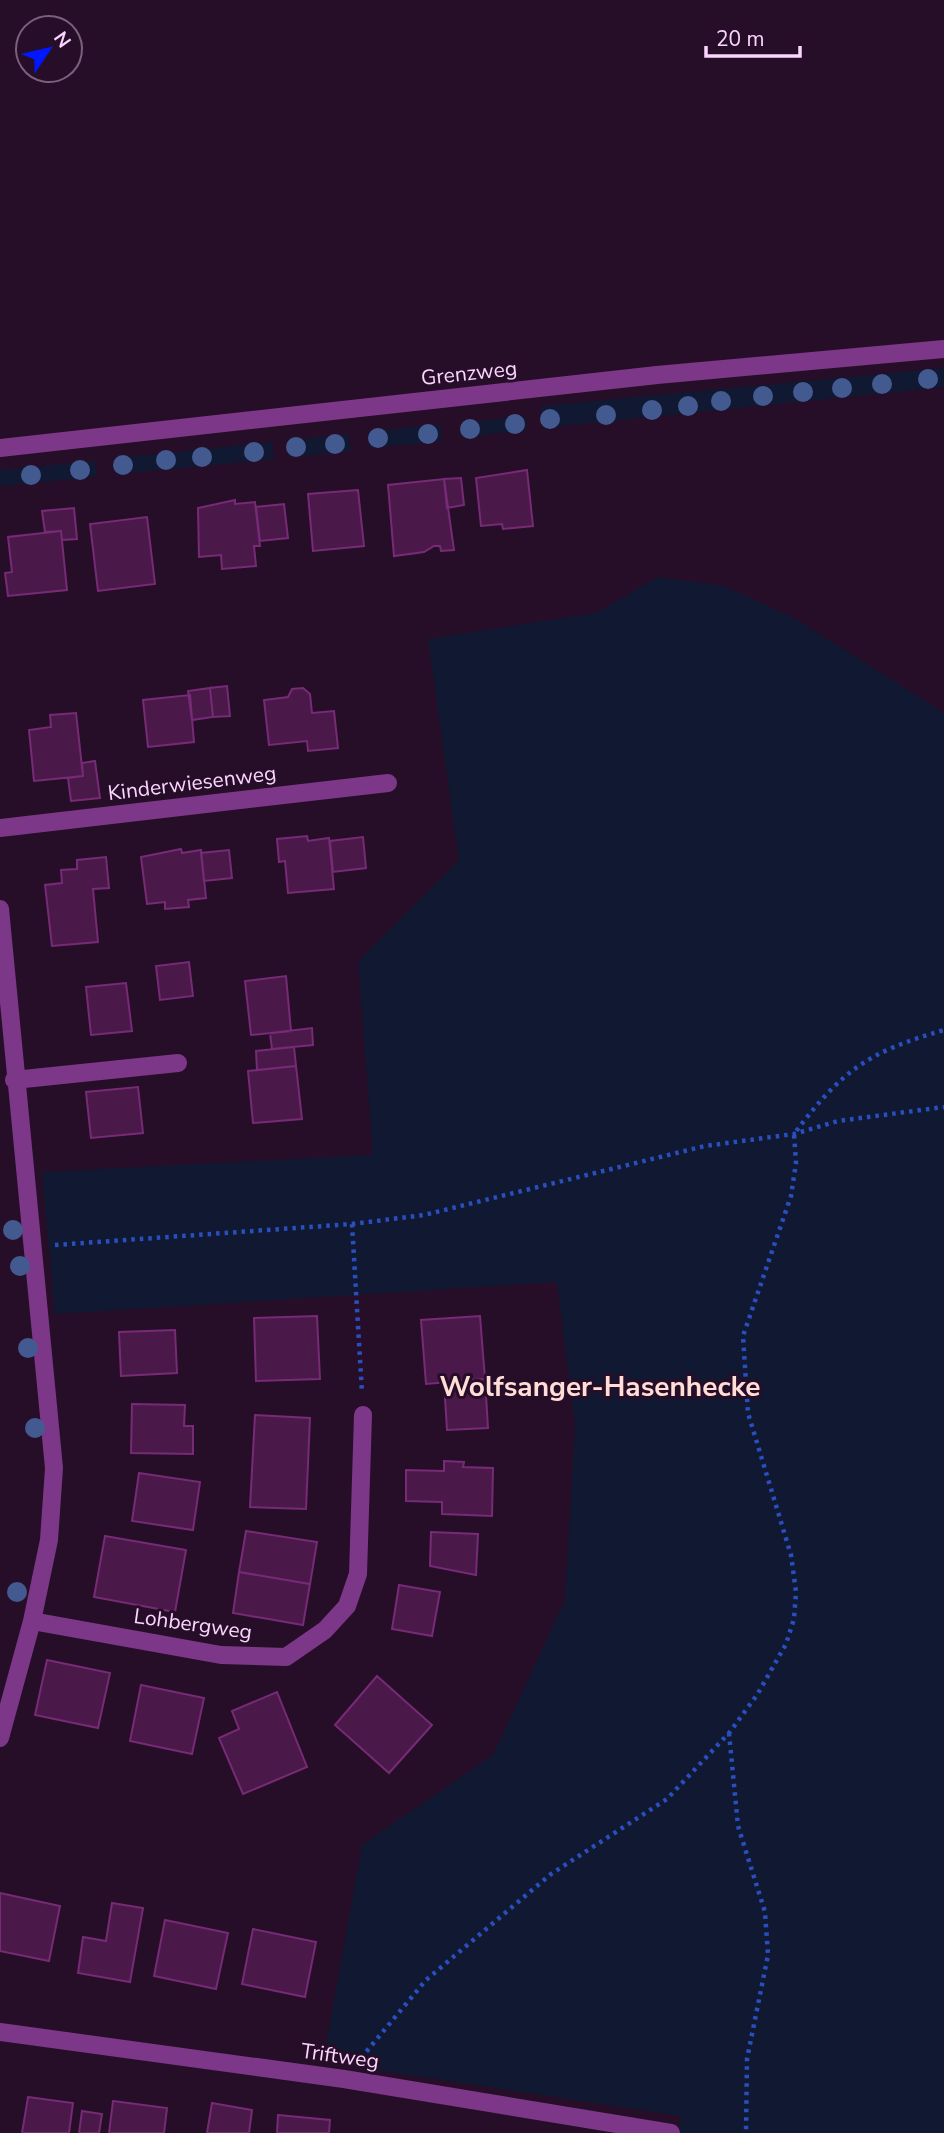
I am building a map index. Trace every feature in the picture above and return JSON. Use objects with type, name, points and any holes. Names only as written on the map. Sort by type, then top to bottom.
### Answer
[{"type":"street","name":"Grenzweg","points":[[0,447],[645,377],[944,349]]},
{"type":"street","name":"Kinderwiesenweg","points":[[0,828],[388,783]]},
{"type":"street","points":[[0,909],[14,1080],[54,1468],[48,1540],[32,1621],[0,1738]]},
{"type":"street","points":[[14,1080],[178,1063]]},
{"type":"street","name":"Lohbergweg","points":[[32,1621],[221,1655],[286,1657],[325,1630],[347,1605],[358,1574],[363,1415]]},
{"type":"street","name":"Triftweg","points":[[0,2032],[344,2079],[671,2133]]},
{"type":"path","points":[[344,2079],[426,1980],[551,1874],[667,1799],[729,1733],[786,1644],[794,1619],[796,1592],[791,1555],[757,1450],[748,1413],[743,1369],[743,1336],[791,1196],[796,1163],[794,1134],[846,1072],[899,1043],[944,1030]]},
{"type":"path","points":[[32,1247],[352,1224],[424,1215],[705,1146],[794,1134],[838,1121],[944,1107]]},
{"type":"path","points":[[352,1224],[363,1415]]},
{"type":"path","points":[[729,1733],[738,1826],[765,1912],[768,1955],[747,2059],[746,2133]]},
{"type":"shaded area","points":[[944,368],[944,387],[561,426],[545,430],[541,406]]},
{"type":"shaded area","points":[[525,416],[527,430],[465,437],[463,423]]},
{"type":"shaded area","points":[[440,424],[442,441],[370,448],[368,432]]},
{"type":"shaded area","points":[[348,434],[351,451],[289,457],[287,441]]},
{"type":"shaded area","points":[[272,442],[274,459],[117,474],[115,458]]},
{"type":"shaded area","points":[[95,461],[97,477],[0,486],[0,470]]},
{"type":"shaded area","points":[[658,577],[724,586],[796,619],[944,713],[944,2133],[678,2133],[681,2116],[323,2062],[362,1845],[493,1755],[565,1600],[575,1426],[557,1282],[55,1314],[42,1172],[373,1155],[358,961],[459,860],[428,639],[596,613]]},
{"type":"building","points":[[527,470],[533,526],[503,529],[502,524],[481,526],[476,478]]},
{"type":"building","points":[[461,478],[464,505],[447,508],[444,479]]},
{"type":"building","points":[[444,479],[454,550],[441,551],[440,546],[434,546],[424,552],[394,556],[388,485]]},
{"type":"building","points":[[358,490],[364,546],[313,551],[308,494]]},
{"type":"building","points":[[235,500],[235,504],[255,502],[260,546],[254,546],[256,566],[222,569],[221,555],[199,557],[198,508]]},
{"type":"building","points":[[284,504],[288,538],[260,541],[256,507]]},
{"type":"building","points":[[74,508],[77,539],[62,540],[61,531],[45,532],[42,511]]},
{"type":"building","points":[[147,517],[155,584],[98,591],[90,524]]},
{"type":"building","points":[[61,531],[67,590],[8,596],[5,573],[12,572],[8,537]]},
{"type":"building","points":[[227,686],[230,716],[213,717],[210,688]]},
{"type":"building","points":[[210,688],[213,717],[192,720],[188,691]]},
{"type":"building","points":[[303,688],[310,694],[312,713],[334,711],[338,748],[308,751],[307,741],[269,745],[264,700],[288,697],[292,689]]},
{"type":"building","points":[[190,695],[194,742],[148,747],[143,700]]},
{"type":"building","points":[[76,713],[83,776],[34,781],[29,730],[51,727],[50,715]]},
{"type":"building","points":[[95,761],[100,798],[71,801],[68,778],[83,776],[82,763]]},
{"type":"building","points":[[307,836],[308,841],[329,838],[334,889],[288,893],[285,861],[279,862],[277,839]]},
{"type":"building","points":[[363,837],[366,868],[333,872],[330,841]]},
{"type":"building","points":[[181,849],[182,853],[201,850],[206,898],[188,900],[189,907],[165,909],[165,902],[147,904],[141,857]]},
{"type":"building","points":[[229,850],[232,878],[204,881],[201,853]]},
{"type":"building","points":[[106,857],[109,888],[93,889],[98,942],[52,946],[45,885],[62,883],[61,870],[77,869],[77,860]]},
{"type":"building","points":[[189,962],[193,996],[160,1000],[156,966]]},
{"type":"building","points":[[286,976],[291,1031],[251,1035],[245,981]]},
{"type":"building","points":[[126,983],[132,1031],[91,1035],[86,987]]},
{"type":"building","points":[[312,1028],[313,1045],[272,1049],[270,1033]]},
{"type":"building","points":[[294,1047],[296,1066],[257,1070],[256,1051]]},
{"type":"building","points":[[296,1066],[302,1119],[253,1123],[248,1071]]},
{"type":"building","points":[[138,1087],[143,1133],[91,1138],[86,1092]]},
{"type":"building","points":[[317,1316],[320,1379],[256,1381],[254,1318]]},
{"type":"building","points":[[480,1316],[485,1379],[426,1384],[421,1320]]},
{"type":"building","points":[[175,1330],[177,1373],[121,1376],[119,1332]]},
{"type":"building","points":[[485,1379],[488,1428],[447,1430],[444,1382]]},
{"type":"building","points":[[132,1404],[185,1405],[184,1426],[193,1426],[193,1454],[131,1453]]},
{"type":"building","points":[[255,1415],[310,1418],[306,1509],[250,1507]]},
{"type":"building","points":[[444,1461],[464,1462],[463,1467],[493,1468],[492,1516],[442,1514],[442,1502],[406,1501],[406,1470],[444,1471]]},
{"type":"building","points":[[139,1473],[200,1482],[193,1530],[132,1521]]},
{"type":"building","points":[[246,1531],[317,1542],[310,1584],[239,1572]]},
{"type":"building","points":[[431,1532],[478,1534],[476,1575],[430,1566]]},
{"type":"building","points":[[105,1536],[186,1550],[175,1612],[94,1597]]},
{"type":"building","points":[[239,1572],[310,1584],[303,1625],[233,1613]]},
{"type":"building","points":[[399,1585],[440,1592],[432,1636],[392,1629]]},
{"type":"building","points":[[47,1660],[110,1673],[98,1728],[35,1715]]},
{"type":"building","points":[[377,1676],[432,1725],[389,1773],[335,1725]]},
{"type":"building","points":[[141,1685],[204,1698],[192,1754],[130,1741]]},
{"type":"building","points":[[277,1692],[307,1767],[243,1794],[219,1738],[239,1729],[232,1711]]},
{"type":"building","points":[[0,1893],[60,1906],[49,1961],[0,1951]]},
{"type":"building","points":[[112,1903],[143,1908],[130,1982],[78,1973],[83,1937],[106,1941]]},
{"type":"building","points":[[165,1920],[228,1933],[216,1989],[154,1976]]},
{"type":"building","points":[[253,1929],[316,1942],[305,1997],[242,1984]]},
{"type":"building","points":[[28,2097],[73,2103],[69,2133],[22,2133]]},
{"type":"building","points":[[113,2101],[167,2108],[164,2133],[109,2133]]},
{"type":"building","points":[[212,2103],[252,2110],[249,2133],[207,2133]]},
{"type":"building","points":[[82,2111],[102,2114],[99,2133],[79,2133]]},
{"type":"building","points":[[278,2115],[330,2120],[329,2133],[277,2133]]},
{"type":"district","name":"Wolfsanger-Hasenhecke","points":[[600,1386]]}]
